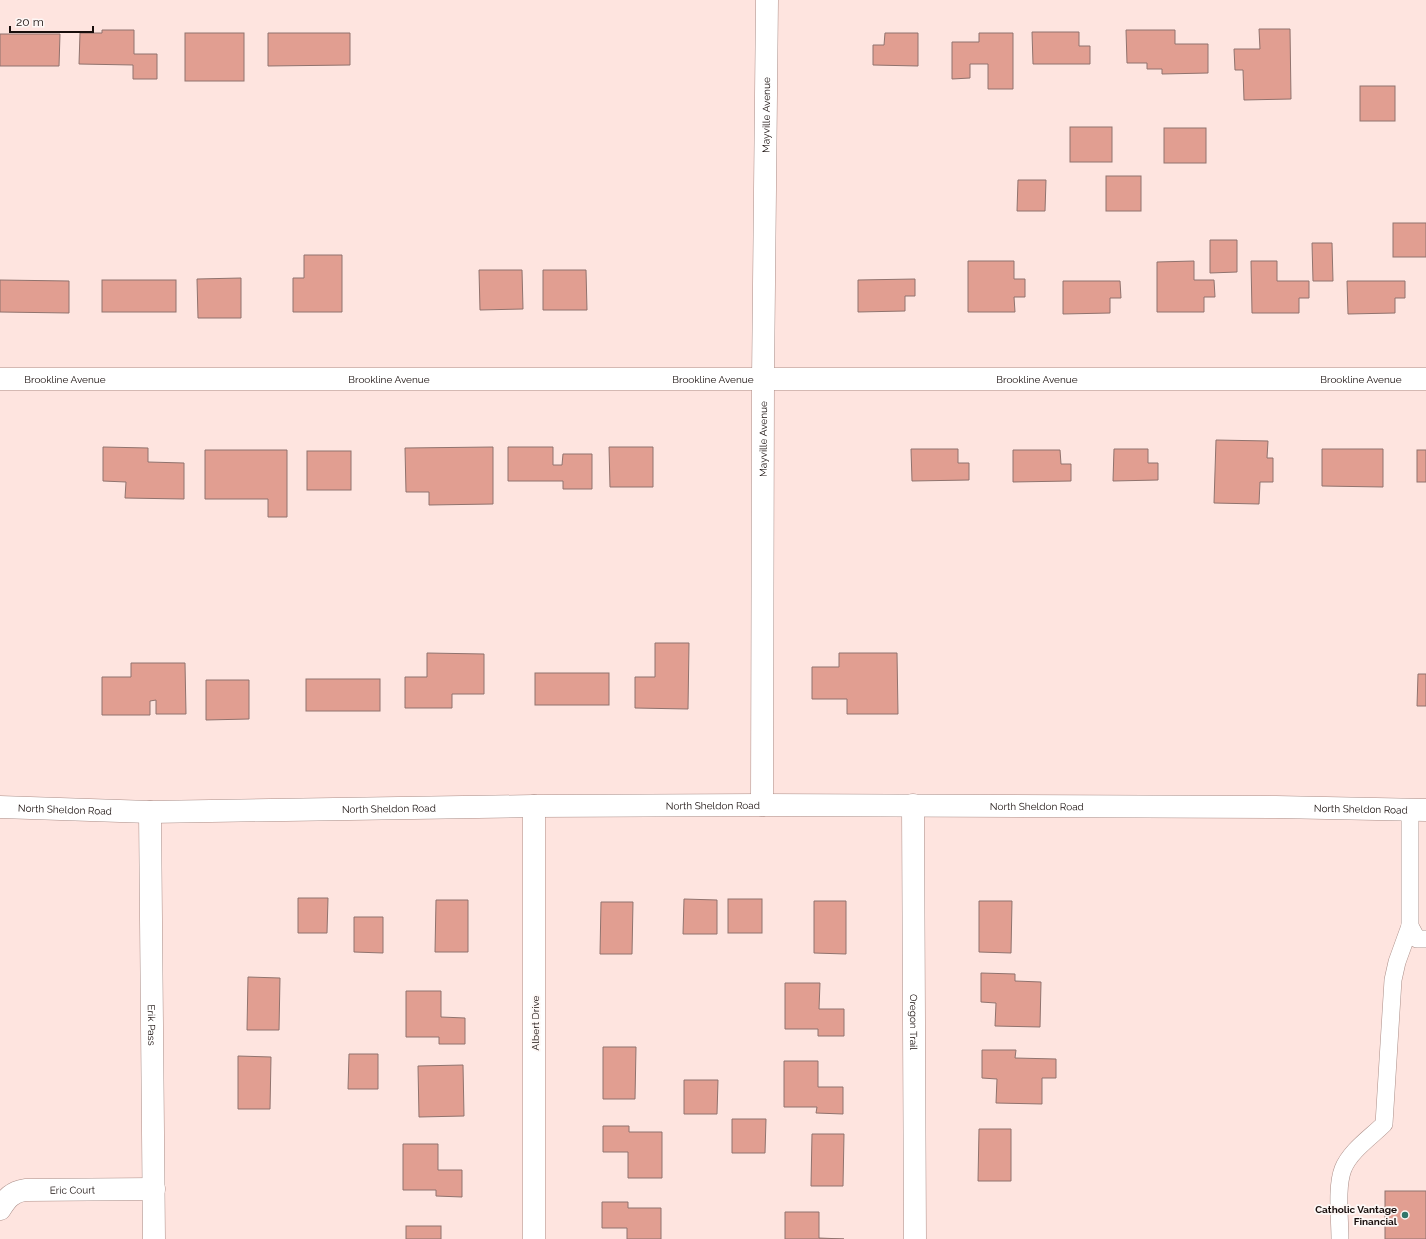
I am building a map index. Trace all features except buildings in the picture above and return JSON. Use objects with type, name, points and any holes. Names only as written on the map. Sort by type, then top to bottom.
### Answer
[{"type":"street","name":"Mayville Avenue","points":[[762,805],[763,378],[767,0]]},
{"type":"street","name":"Brookline Avenue","points":[[0,379],[1426,379]]},
{"type":"street","name":"North Sheldon Road","points":[[0,807],[150,812],[534,806],[762,805],[1418,810]]},
{"type":"street","name":"Oregon Trail","points":[[913,805],[915,1239]]},
{"type":"street","name":"Albert Drive","points":[[534,806],[534,1239]]},
{"type":"street","name":"Erik Pass","points":[[150,812],[154,1239]]},
{"type":"street","name":"Eric Court","points":[[0,1209],[6,1199],[15,1192],[25,1190],[154,1189]]},
{"type":"lane","points":[[1340,1239],[1340,1182],[1343,1168],[1355,1151],[1384,1124],[1393,980],[1397,962],[1410,926],[1418,810]]},
{"type":"lane","points":[[1410,926],[1417,939],[1426,939]]},
{"type":"place","name":"Catholic Vantage Financial","points":[[1405,1215]]}]
